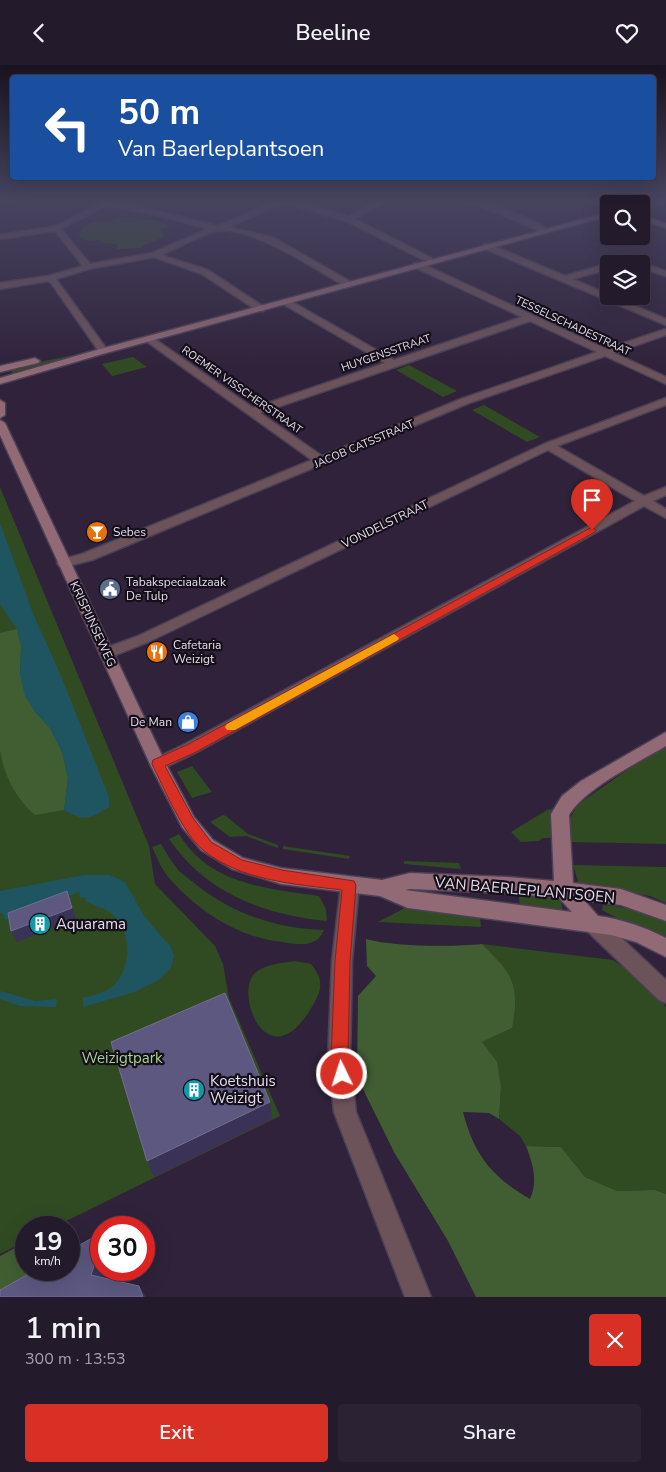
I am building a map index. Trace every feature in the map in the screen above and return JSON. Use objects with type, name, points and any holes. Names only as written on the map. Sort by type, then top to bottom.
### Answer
[{"type":"street","points":[[80,256],[88,267]]},
{"type":"street","points":[[0,286],[49,279],[88,267],[146,256]]},
{"type":"street","points":[[158,256],[205,272],[261,309]]},
{"type":"street","points":[[300,256],[348,284]]},
{"type":"street","points":[[424,256],[433,261]]},
{"type":"street","points":[[0,381],[449,256]]},
{"type":"street","points":[[511,256],[666,322]]},
{"type":"street","name":"TESSELSCHADESTRAAT","points":[[417,265],[666,381]]},
{"type":"street","points":[[650,268],[666,274]]},
{"type":"street","points":[[564,279],[600,269]]},
{"type":"street","points":[[49,279],[54,281],[103,351]]},
{"type":"street","points":[[286,302],[392,363]]},
{"type":"street","name":"HUYGENSSTRAAT","points":[[251,412],[529,318]]},
{"type":"street","name":"JACOB CATSSTRAAT","points":[[64,563],[87,557],[465,401],[666,332]]},
{"type":"street","name":"ROEMER VISSCHERSTRAAT","points":[[149,339],[321,461]]},
{"type":"street","points":[[0,369],[87,351],[103,351]]},
{"type":"street","name":"VONDELSTRAAT","points":[[108,653],[143,639],[548,446],[666,401]]},
{"type":"street","points":[[0,403],[0,415]]},
{"type":"street","name":"KRISPIJNSEWEG","points":[[0,423],[158,764],[190,824]]},
{"type":"street","points":[[548,446],[666,514]]},
{"type":"street","points":[[158,764],[192,748],[644,501],[666,491]]},
{"type":"street","points":[[592,923],[564,891],[561,870],[560,814],[568,801],[587,786],[666,738]]},
{"type":"street","name":"VAN BAERLEPLANTSOEN","points":[[190,824],[207,845],[238,864],[282,876],[382,888],[410,881],[507,885],[621,897],[666,913]]},
{"type":"street","points":[[350,885],[342,961],[340,1060],[345,1112],[418,1297]]},
{"type":"street","name":"VAN BAERLEPLANTSOEN","points":[[382,888],[408,900],[611,926],[641,935],[666,948]]},
{"type":"street","name":"VAN BAERLEPLANTSOEN","points":[[592,923],[666,993]]},
{"type":"green space","points":[[89,352],[93,354],[13,374],[10,368]]},
{"type":"green space","points":[[133,357],[147,367],[112,376],[102,364]]},
{"type":"green space","points":[[409,365],[457,391],[443,397],[396,370]]},
{"type":"green space","points":[[484,405],[540,437],[527,442],[472,410]]},
{"type":"green space","name":"Weizigtpark","points":[[0,487],[149,846],[155,884],[215,946],[223,964],[229,998],[280,1116],[76,1216],[15,1216],[15,1246],[0,1254]]},
{"type":"green space","points":[[666,743],[666,844],[570,842],[570,819],[577,805]]},
{"type":"green space","points":[[192,766],[212,792],[192,798],[177,772]]},
{"type":"green space","points":[[552,809],[554,811],[553,838],[521,842],[511,832],[547,810]]},
{"type":"green space","points":[[223,815],[248,834],[278,845],[278,848],[246,836],[230,837],[210,822]]},
{"type":"green space","points":[[179,834],[192,851],[207,864],[223,874],[260,886],[319,896],[326,909],[327,921],[304,918],[259,907],[219,887],[200,874],[169,839]]},
{"type":"green space","points":[[161,844],[180,871],[207,893],[238,911],[271,923],[324,930],[314,942],[299,944],[268,940],[234,928],[209,914],[175,885],[166,874],[152,847]]},
{"type":"green space","points":[[283,846],[350,856],[349,859],[283,849]]},
{"type":"green space","points":[[404,861],[459,863],[461,869],[404,864]]},
{"type":"green space","points":[[573,865],[666,867],[666,903],[650,896],[579,884]]},
{"type":"green space","points":[[519,897],[561,899],[563,913],[520,907]]},
{"type":"green space","points":[[603,905],[635,910],[666,921],[666,938],[602,910]]},
{"type":"green space","points":[[404,907],[480,917],[481,927],[378,922]]},
{"type":"green space","points":[[482,944],[613,960],[637,977],[664,1004],[666,1008],[666,1194],[655,1190],[617,1191],[585,1177],[561,1147],[526,1146],[520,1136],[499,1119],[501,1087],[482,1042],[512,1028],[500,962]]},
{"type":"green space","points":[[295,961],[311,964],[315,969],[320,979],[319,994],[297,1027],[282,1036],[270,1035],[259,1026],[252,1013],[249,984],[255,973],[259,970],[274,964]]},
{"type":"shaded area","points":[[0,523],[34,616],[59,671],[109,797],[109,807],[92,816],[77,816],[64,810],[68,778],[62,752],[50,728],[35,712],[25,696],[20,675],[21,646],[17,629],[0,604]]},
{"type":"shaded area","points":[[17,629],[21,646],[20,675],[35,712],[50,728],[62,752],[68,778],[64,810],[35,815],[16,794],[4,768],[0,750],[0,633]]},
{"type":"shaded area","points":[[84,875],[109,875],[125,882],[144,916],[170,946],[174,956],[171,967],[160,979],[135,992],[83,1007],[83,998],[108,990],[121,976],[127,957],[126,936],[122,926],[108,911],[86,902],[85,897],[80,898],[79,892],[5,920],[0,912],[0,891]]},
{"type":"shaded area","points":[[366,939],[392,944],[424,946],[482,944],[501,964],[512,981],[514,990],[515,1001],[512,1028],[482,1042],[497,1062],[501,1087],[499,1119],[489,1113],[463,1112],[473,1141],[479,1153],[495,1173],[530,1199],[534,1186],[534,1173],[526,1146],[561,1147],[585,1177],[617,1191],[655,1190],[666,1194],[666,1297],[476,1297],[448,1241],[394,1152],[357,1077],[358,996],[376,976],[367,966]]},
{"type":"shaded area","points":[[0,991],[36,1001],[57,999],[56,1007],[20,1006],[0,999]]},
{"type":"shaded area","points":[[15,1248],[15,1281],[35,1281],[0,1297],[0,1256]]},
{"type":"building","points":[[67,891],[72,908],[11,931],[8,913]]},
{"type":"building","name":"Koetshuis Weizigt","points":[[225,993],[270,1102],[147,1161],[111,1042]]},
{"type":"building","points":[[90,1239],[90,1281],[117,1281],[139,1286],[143,1297],[0,1297],[0,1290],[16,1281],[80,1281],[80,1245]]},
{"type":"slow traffic","points":[[231,727],[394,638]]},
{"type":"place","name":"Sebes","points":[[97,532]]},
{"type":"place","name":"Tabakspeciaalzaak De Tulp","points":[[110,589]]},
{"type":"place","name":"Cafetaria Weizigt","points":[[157,652]]},
{"type":"place","name":"De Man","points":[[188,722]]},
{"type":"place","name":"Aquarama","points":[[40,924]]},
{"type":"place","name":"Koetshuis Weizigt","points":[[194,1090]]},
{"type":"route","points":[[342,1074],[340,1060],[342,961],[350,885],[282,876],[238,864],[207,845],[188,822],[158,764],[192,748],[592,530]]}]
